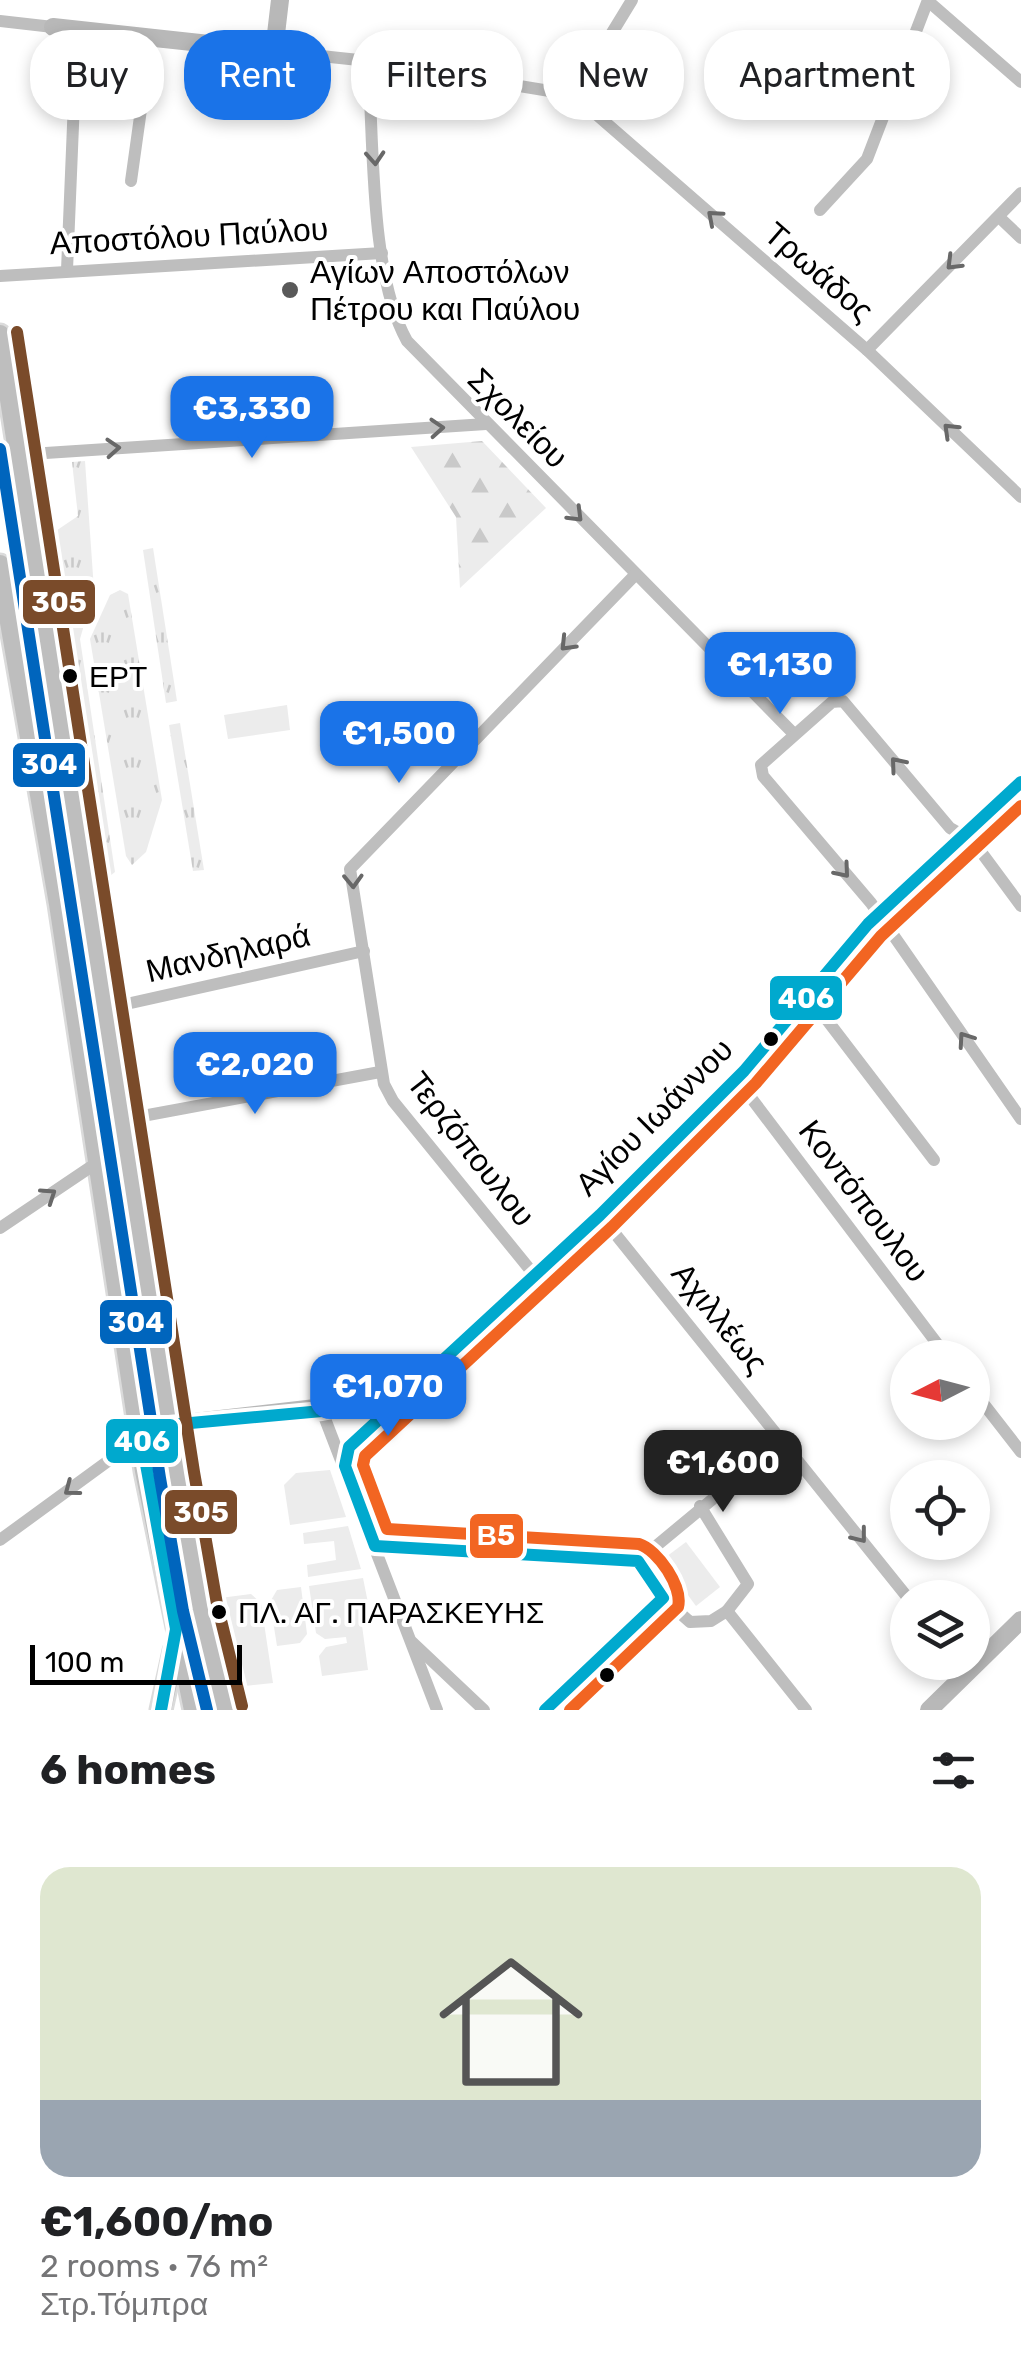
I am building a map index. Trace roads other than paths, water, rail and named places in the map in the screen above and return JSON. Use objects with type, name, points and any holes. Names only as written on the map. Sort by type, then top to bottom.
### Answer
[{"type":"main road","points":[[0,335],[15,455],[169,1425],[200,1608],[223,1704]]},
{"type":"main road","points":[[0,565],[140,1438],[195,1710]]},
{"type":"main road","points":[[161,1710],[176,1629]]},
{"type":"street","points":[[276,30],[280,0]]},
{"type":"street","points":[[614,30],[632,0]]},
{"type":"street","points":[[820,210],[868,160],[928,0],[1021,82]]},
{"type":"street","points":[[0,21],[76,30]]},
{"type":"street","points":[[67,270],[73,120]]},
{"type":"street","points":[[131,181],[140,120]]},
{"type":"street","name":"Σχολείου","points":[[372,120],[388,298],[407,341],[793,733]]},
{"type":"street","name":"Τρωάδος","points":[[603,120],[867,350],[1021,497]]},
{"type":"street","points":[[867,350],[1021,193]]},
{"type":"street","points":[[999,217],[1021,238]]},
{"type":"street","name":"Αποστόλου Παύλου","points":[[0,276],[382,253]]},
{"type":"street","points":[[15,455],[486,424]]},
{"type":"street","points":[[380,1072],[349,874],[353,864],[635,574]]},
{"type":"street","points":[[1021,906],[974,842],[950,828],[843,701],[832,702],[764,762],[761,773],[878,914],[1021,1119]]},
{"type":"street","name":"Αγίου Ιωάννου","points":[[345,1466],[353,1440],[600,1215],[736,1078],[878,914],[1021,782]]},
{"type":"street","name":"Μανδηλαρά","points":[[104,1009],[364,951]]},
{"type":"street","points":[[814,1003],[934,1160]]},
{"type":"street","name":"Τερζόπουλου","points":[[122,1120],[380,1072],[393,1102],[536,1276]]},
{"type":"street","name":"Κοντόπουλου","points":[[736,1078],[934,1340]]},
{"type":"street","points":[[0,1228],[98,1162]]},
{"type":"street","name":"Αχιλλέως","points":[[600,1215],[894,1580]]},
{"type":"street","points":[[0,1540],[140,1438],[169,1425],[322,1411],[402,1398]]},
{"type":"street","points":[[322,1411],[437,1710]]},
{"type":"street","points":[[990,1412],[1021,1452]]},
{"type":"street","points":[[375,1546],[638,1561],[784,1440]]},
{"type":"street","points":[[638,1561],[663,1598],[690,1622],[711,1620],[727,1611],[748,1584],[700,1506]]},
{"type":"street","points":[[545,1710],[663,1598]]},
{"type":"street","points":[[727,1611],[806,1710]]},
{"type":"street","points":[[990,1645],[1021,1620]]},
{"type":"street","points":[[406,1637],[484,1710]]},
{"type":"street","points":[[928,1710],[952,1680]]},
{"type":"street","points":[[195,1710],[223,1704]]},
{"type":"place","name":"Αγίων Αποστόλων Πέτρου και Παύλου","points":[[290,290]]},
{"type":"place","name":"ΕΡΤ","points":[[70,676]]},
{"type":"place","name":"ΠΛ. ΑΓ. ΠΑΡΑΣΚΕΥΗΣ","points":[[219,1612]]}]
